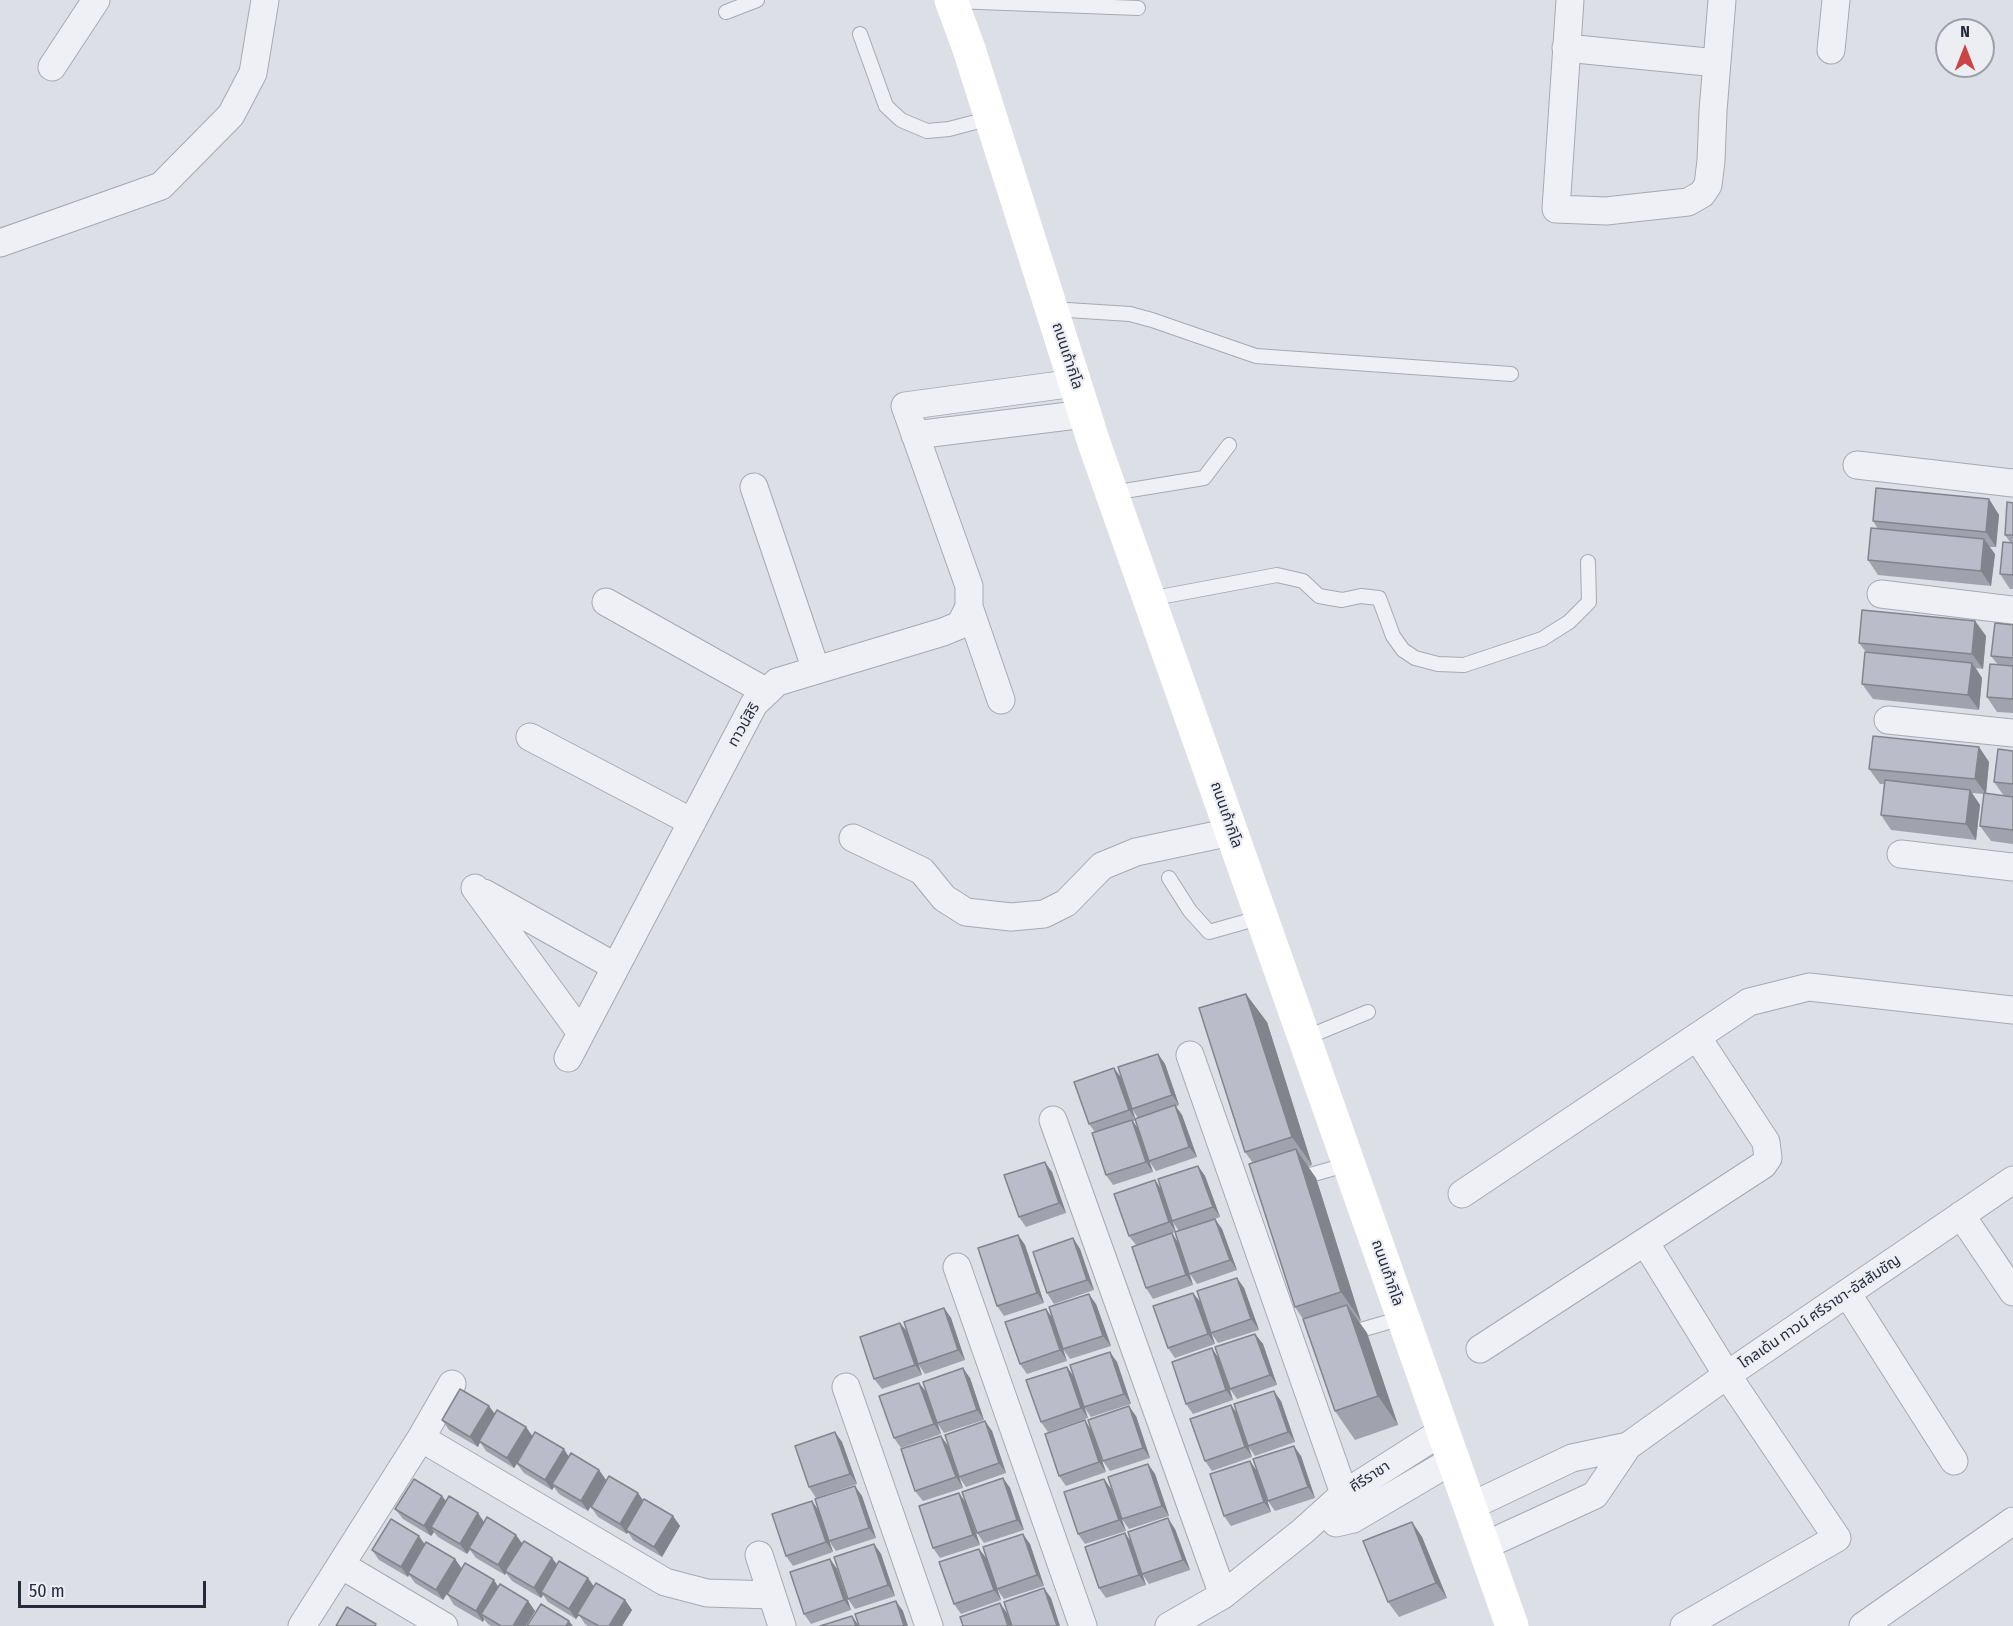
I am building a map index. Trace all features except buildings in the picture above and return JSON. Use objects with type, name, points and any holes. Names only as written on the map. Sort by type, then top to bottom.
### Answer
[{"type":"main road","name":"ถนนเก้ากิโล","points":[[951,0],[1112,493],[1512,1626]]},
{"type":"street","points":[[52,67],[96,0]]},
{"type":"street","points":[[0,243],[161,186],[231,115],[253,73],[265,0]]},
{"type":"street","points":[[1570,0],[1556,209],[1606,211],[1688,202],[1702,194],[1708,185],[1722,0]]},
{"type":"street","points":[[1831,50],[1836,0]]},
{"type":"street","points":[[1566,48],[1717,63]]},
{"type":"street","points":[[1001,700],[969,607],[969,586],[905,406],[1075,383]]},
{"type":"street","points":[[915,435],[1085,414]]},
{"type":"street","points":[[1857,465],[2013,483]]},
{"type":"street","points":[[754,487],[816,670]]},
{"type":"street","points":[[1881,594],[2013,610]]},
{"type":"street","points":[[606,602],[767,692]]},
{"type":"street","name":"ทาวน์สิริ","points":[[568,1058],[754,704],[777,682],[960,625],[969,607]]},
{"type":"street","points":[[1888,720],[2013,733]]},
{"type":"street","points":[[530,737],[692,822]]},
{"type":"street","points":[[853,838],[922,871],[944,898],[966,912],[1011,917],[1044,914],[1059,907],[1085,886],[1102,866],[1136,852],[1231,832]]},
{"type":"street","points":[[1901,854],[2013,867]]},
{"type":"street","points":[[581,1033],[476,888],[616,967]]},
{"type":"street","points":[[1462,1194],[1749,1002],[1809,987],[2013,1010]]},
{"type":"street","points":[[1480,1349],[1763,1165],[1768,1158],[1766,1142],[1697,1037]]},
{"type":"street","points":[[1190,1055],[1353,1519]]},
{"type":"street","points":[[1053,1120],[1223,1595]]},
{"type":"street","name":"โกลเด้น ทาวน์ ศรีราชา-อัสสัมชัญ","points":[[1484,1546],[1595,1495],[1628,1446],[1727,1375],[2013,1180]]},
{"type":"street","points":[[1961,1215],[2013,1292]]},
{"type":"street","points":[[1645,1242],[1727,1375],[1837,1538],[1684,1626]]},
{"type":"street","points":[[957,1267],[1083,1626]]},
{"type":"street","points":[[1847,1293],[1954,1461]]},
{"type":"street","points":[[302,1626],[421,1438],[452,1384]]},
{"type":"street","points":[[846,1387],[929,1626]]},
{"type":"street","points":[[421,1438],[665,1582],[707,1593],[772,1595]]},
{"type":"street","name":"คีรีราชา","points":[[1169,1626],[1223,1595],[1303,1531],[1344,1494],[1448,1445]]},
{"type":"street","name":"คีรีราชา","points":[[1303,1531],[1353,1519],[1448,1445]]},
{"type":"street","name":"โกลเด้น ทาวน์ ศรีราชา-อัสสัมชัญ","points":[[1469,1507],[1572,1458],[1628,1446]]},
{"type":"street","points":[[1863,1626],[2013,1521]]},
{"type":"street","points":[[759,1555],[782,1626]]},
{"type":"street","points":[[341,1564],[444,1626]]},
{"type":"lane","points":[[726,12],[757,0]]},
{"type":"lane","points":[[951,0],[1138,8]]},
{"type":"lane","points":[[860,34],[886,105],[902,120],[927,131],[949,129],[991,118]]},
{"type":"lane","points":[[1052,309],[1130,314],[1256,356],[1511,374]]},
{"type":"lane","points":[[1112,493],[1204,478],[1229,445]]},
{"type":"lane","points":[[1149,599],[1277,575],[1303,581],[1318,596],[1342,600],[1361,596],[1379,598],[1393,636],[1403,650],[1415,658],[1438,664],[1464,665],[1542,639],[1569,622],[1589,602],[1588,562]]},
{"type":"lane","points":[[1169,878],[1190,911],[1209,932],[1262,917]]},
{"type":"lane","points":[[1305,1038],[1368,1012]]},
{"type":"lane","points":[[1285,1182],[1349,1164]]},
{"type":"lane","points":[[1338,1336],[1402,1318]]}]
